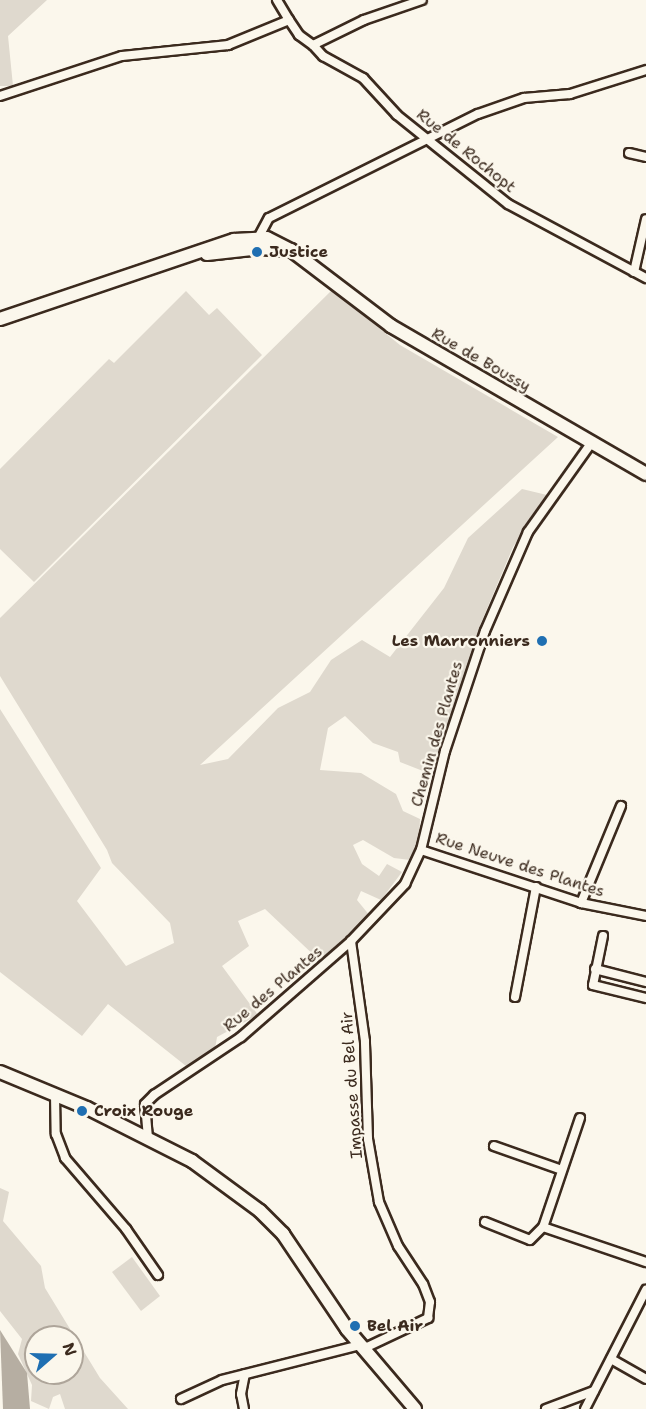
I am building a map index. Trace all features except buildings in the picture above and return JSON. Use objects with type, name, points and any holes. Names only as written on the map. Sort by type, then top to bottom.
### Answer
[{"type":"street","name":"Rue de Rochopt","points":[[277,0],[299,35],[323,56],[363,78],[397,115],[508,204],[646,278]]},
{"type":"street","points":[[313,45],[364,20],[422,0]]},
{"type":"street","points":[[0,96],[122,56],[228,45],[289,20]]},
{"type":"street","points":[[256,242],[269,218],[514,101],[570,94],[646,70]]},
{"type":"street","points":[[629,153],[646,157]]},
{"type":"street","points":[[634,272],[646,219]]},
{"type":"street","name":"Rue de Boussy","points":[[0,319],[191,256],[256,242],[282,250],[306,263],[399,331],[646,474]]},
{"type":"street","name":"Chemin des Plantes","points":[[421,850],[445,751],[485,631],[528,532],[592,442]]},
{"type":"street","points":[[581,903],[621,806]]},
{"type":"street","name":"Rue Neuve des Plantes","points":[[421,850],[581,903],[646,916]]},
{"type":"street","name":"Rue des Plantes","points":[[148,1138],[145,1104],[154,1095],[241,1037],[351,941],[405,884],[421,850]]},
{"type":"street","points":[[515,997],[536,887]]},
{"type":"street","points":[[603,936],[593,985],[646,998]]},
{"type":"street","name":"Impasse du Bel Air","points":[[351,941],[365,1041],[368,1139],[379,1202],[398,1246],[430,1302],[424,1323],[367,1347],[360,1345]]},
{"type":"street","points":[[595,969],[646,982]]},
{"type":"street","points":[[0,1072],[56,1095],[192,1161],[260,1211],[283,1234],[360,1345],[415,1409]]},
{"type":"street","points":[[56,1095],[56,1134],[64,1158],[126,1229],[158,1275]]},
{"type":"street","points":[[485,1222],[530,1240],[543,1227],[580,1118]]},
{"type":"street","points":[[494,1146],[562,1170]]},
{"type":"street","points":[[543,1227],[646,1262]]},
{"type":"street","points":[[585,1409],[646,1290]]},
{"type":"street","points":[[181,1399],[245,1374],[360,1345]]},
{"type":"street","points":[[611,1359],[646,1379]]},
{"type":"street","points":[[244,1409],[241,1394],[245,1374]]},
{"type":"street","points":[[546,1409],[594,1391]]},
{"type":"shaded area","points":[[0,0],[47,0],[8,36],[13,86],[0,86]]},
{"type":"shaded area","points":[[332,290],[400,345],[558,437],[200,765],[228,759],[278,708],[310,692],[331,660],[362,640],[390,657],[444,588],[468,538],[522,489],[547,495],[513,547],[481,623],[448,731],[428,773],[400,762],[398,752],[373,743],[345,716],[328,728],[320,770],[361,773],[396,794],[403,811],[420,819],[419,841],[410,860],[394,858],[363,840],[353,845],[362,864],[379,876],[387,864],[402,872],[381,900],[361,891],[357,900],[370,916],[319,960],[265,909],[238,921],[249,946],[222,966],[258,1015],[217,1037],[215,1049],[186,1066],[108,1004],[82,1036],[0,972],[0,709],[101,868],[77,901],[126,966],[174,943],[170,923],[112,863],[107,850],[0,676],[0,618]]},
{"type":"shaded area","points":[[186,291],[209,315],[217,308],[262,355],[34,582],[0,549],[0,469],[109,359],[114,363]]},
{"type":"shaded area","points":[[0,1188],[9,1192],[3,1221],[41,1266],[45,1288],[68,1325],[24,1325],[24,1367],[18,1354],[22,1339],[0,1311]]},
{"type":"shaded area","points":[[132,1257],[160,1296],[141,1311],[112,1272]]},
{"type":"shaded area","points":[[0,1330],[24,1368],[24,1385],[28,1385],[30,1409],[3,1409]]},
{"type":"shaded area","points":[[84,1352],[100,1378],[128,1409],[65,1409],[60,1394],[53,1397],[49,1409],[31,1401],[32,1385],[84,1385]]},
{"type":"place","name":"Justice","points":[[257,252]]},
{"type":"place","name":"Les Marronniers","points":[[542,641]]},
{"type":"place","name":"Croix Rouge","points":[[82,1111]]},
{"type":"place","name":"Bel Air","points":[[355,1326]]}]
